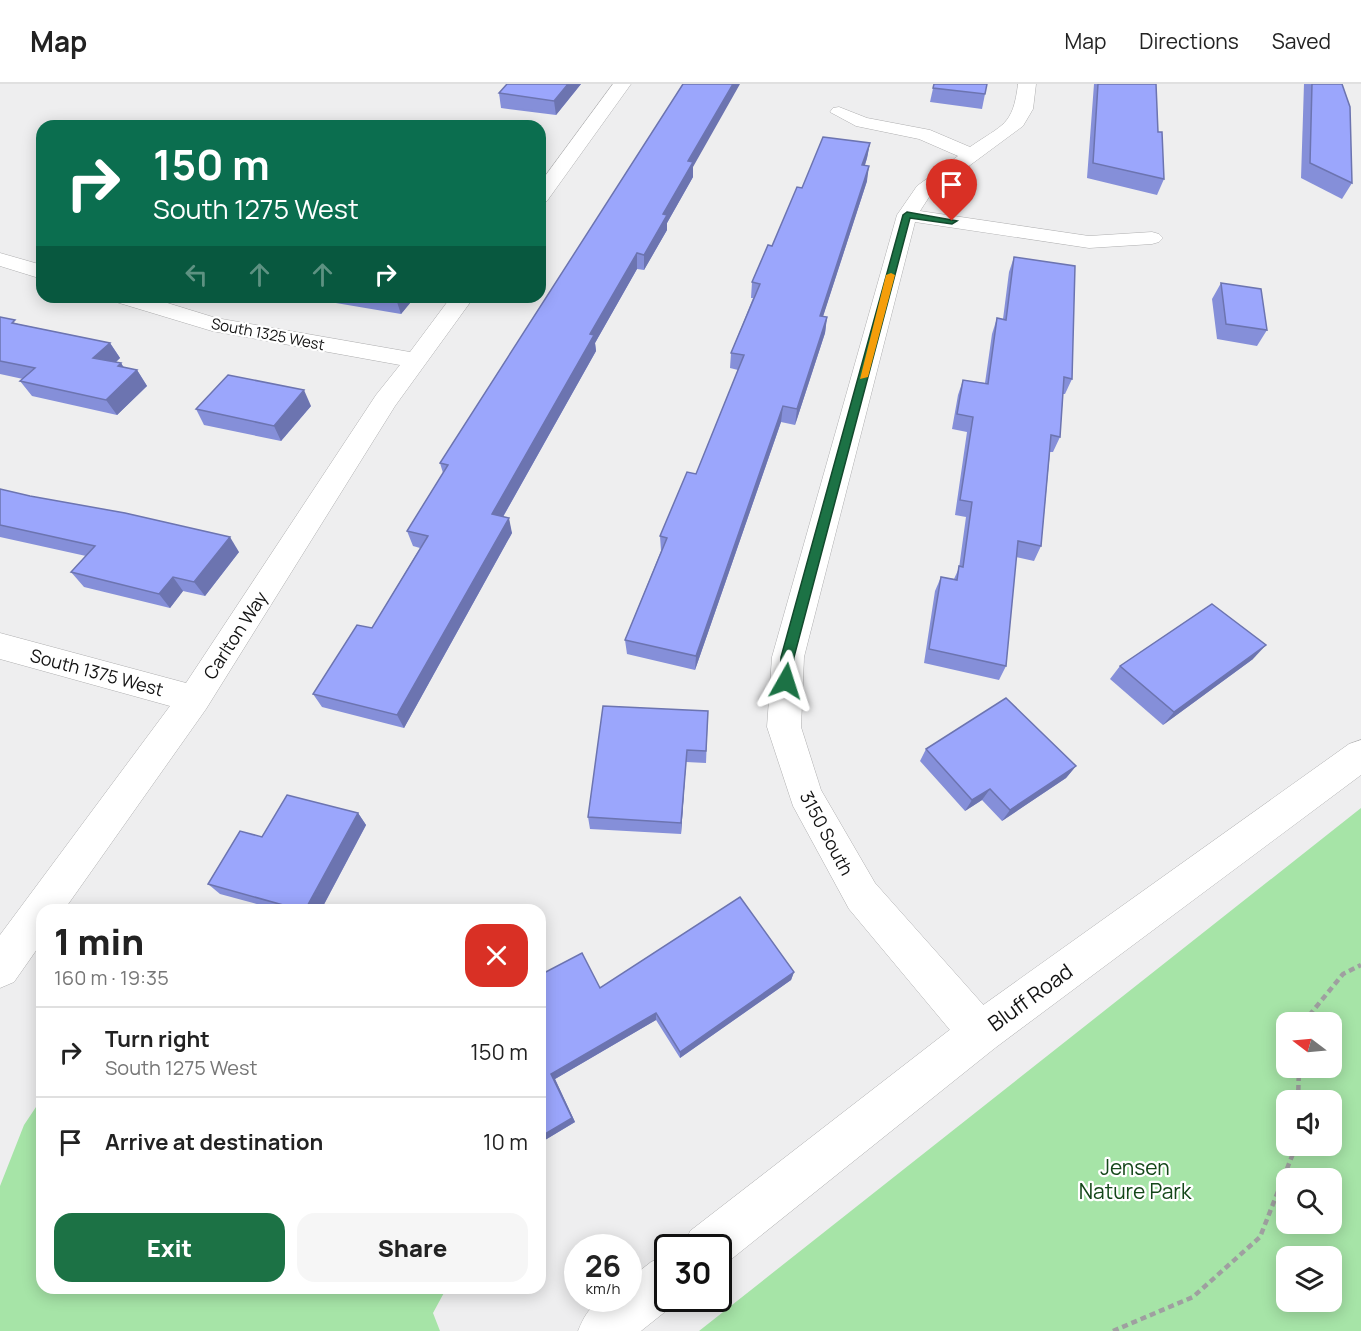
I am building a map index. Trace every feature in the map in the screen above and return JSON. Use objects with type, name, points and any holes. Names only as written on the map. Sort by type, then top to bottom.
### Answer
[{"type":"street","points":[[546,189],[622,84]]},
{"type":"street","name":"3150 South","points":[[980,1034],[862,896],[805,795],[784,727],[788,657],[907,215],[924,190],[970,154],[997,139],[1017,122],[1024,109],[1027,84]]},
{"type":"street","points":[[839,112],[871,125],[924,134],[970,154]]},
{"type":"street","points":[[546,156],[568,160]]},
{"type":"street","points":[[907,215],[1089,242],[1152,238]]},
{"type":"street","points":[[0,259],[36,270]]},
{"type":"street","name":"South 1325 West","points":[[144,303],[212,324],[415,360]]},
{"type":"street","name":"Carlton Way","points":[[46,904],[194,699],[385,401],[458,303]]},
{"type":"street","name":"South 1375 West","points":[[0,646],[194,699]]},
{"type":"street","name":"Bluff Road","points":[[725,1234],[980,1034],[1361,755]]},
{"type":"street","name":"Carlton Way","points":[[0,968],[36,918]]},
{"type":"street","points":[[602,1331],[654,1290]]},
{"type":"path","points":[[1312,1012],[1343,974],[1361,965]]},
{"type":"path","points":[[1113,1331],[1193,1297],[1260,1237],[1292,1156]]},
{"type":"green space","name":"Jensen Nature Park","points":[[1361,808],[1361,1331],[699,1331],[723,1312],[732,1312],[732,1305]]},
{"type":"green space","points":[[36,1107],[36,1294],[443,1294],[433,1313],[440,1331],[0,1331],[0,1186],[24,1125]]},
{"type":"building","points":[[507,84],[568,84],[554,101],[499,93]]},
{"type":"building","points":[[683,84],[733,84],[688,161],[693,162],[663,214],[667,215],[644,255],[637,253],[590,334],[594,335],[492,514],[509,518],[397,715],[313,694],[357,625],[372,628],[428,536],[407,531],[448,465],[440,463],[543,303],[546,303],[546,298]]},
{"type":"building","points":[[934,84],[987,84],[985,94],[933,88]]},
{"type":"building","points":[[1098,84],[1156,84],[1158,132],[1162,132],[1164,179],[1093,163]]},
{"type":"building","points":[[1312,84],[1342,84],[1350,107],[1352,183],[1310,163]]},
{"type":"building","points":[[823,137],[870,143],[862,165],[869,166],[820,316],[827,317],[797,409],[783,406],[696,656],[625,640],[667,538],[660,536],[687,472],[696,474],[744,355],[731,353],[760,284],[752,282],[768,245],[772,246],[797,187],[802,188]]},
{"type":"building","points":[[1014,257],[1075,266],[1072,379],[1064,377],[1060,437],[1051,435],[1041,546],[1018,541],[1006,666],[929,649],[941,577],[957,580],[959,566],[963,567],[972,502],[960,500],[973,417],[957,414],[963,380],[988,384],[997,318],[1006,320]]},
{"type":"building","points":[[1221,283],[1261,289],[1267,330],[1226,324]]},
{"type":"building","points":[[0,317],[15,320],[12,323],[110,343],[93,358],[121,363],[118,366],[137,370],[106,400],[20,381],[35,368],[0,361]]},
{"type":"building","points":[[228,375],[304,390],[274,426],[196,409]]},
{"type":"building","points":[[0,489],[125,513],[230,537],[194,582],[173,577],[159,594],[71,572],[95,546],[0,525]]},
{"type":"building","points":[[1212,604],[1266,645],[1174,712],[1120,666]]},
{"type":"building","points":[[1006,698],[1076,766],[1010,810],[990,789],[972,800],[926,749]]},
{"type":"building","points":[[603,706],[708,711],[706,751],[687,750],[681,823],[588,817]]},
{"type":"building","points":[[287,795],[358,813],[308,904],[280,904],[208,884],[240,831],[262,837]]},
{"type":"building","points":[[740,897],[794,972],[680,1052],[656,1013],[551,1074],[572,1118],[546,1133],[546,972],[582,953],[600,988]]},
{"type":"slow traffic","points":[[863,377],[891,275]]},
{"type":"route","points":[[786,681],[788,657],[907,215],[952,221]]}]
